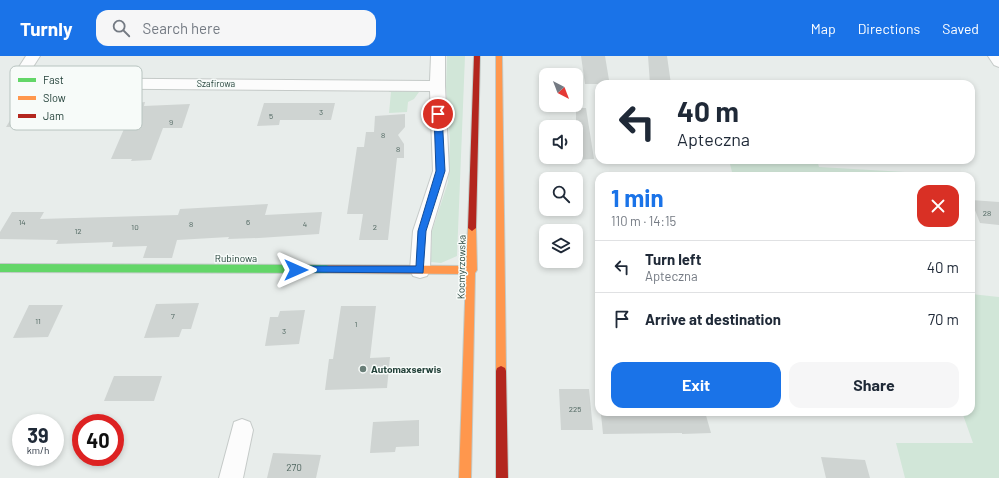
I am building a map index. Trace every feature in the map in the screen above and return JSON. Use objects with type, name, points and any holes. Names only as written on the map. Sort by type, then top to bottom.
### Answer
[{"type":"main road","name":"Kocmyrzowska","points":[[465,478],[477,56]]},
{"type":"main road","points":[[500,56],[502,478]]},
{"type":"main road","name":"Rubinowa","points":[[0,268],[472,270]]},
{"type":"street","name":"Szafirowa","points":[[27,66],[33,56]]},
{"type":"street","points":[[420,270],[422,231],[440,171],[437,86],[438,56]]},
{"type":"street","points":[[995,56],[999,62]]},
{"type":"street","name":"Szafirowa","points":[[142,84],[437,86]]},
{"type":"street","points":[[231,478],[242,430]]},
{"type":"green space","points":[[447,56],[465,56],[457,256],[441,263],[431,262],[432,231],[448,182],[450,140],[446,87]]},
{"type":"green space","points":[[417,90],[419,92],[414,99],[408,102],[407,112],[389,113],[391,92],[389,91]]},
{"type":"green space","points":[[730,164],[818,164],[819,167],[905,172],[732,172]]},
{"type":"green space","points":[[975,294],[999,297],[999,478],[905,478],[896,443],[973,443],[963,416],[975,416]]},
{"type":"building","points":[[581,56],[605,56],[609,80],[595,80],[595,84],[585,84]]},
{"type":"building","points":[[648,56],[667,56],[670,80],[650,80]]},
{"type":"building","points":[[142,102],[145,102],[144,106],[190,104],[182,128],[163,128],[151,160],[131,161],[132,159],[111,159],[124,130],[142,130]]},
{"type":"building","points":[[264,103],[335,103],[331,120],[280,120],[279,125],[257,126]]},
{"type":"building","points":[[583,108],[586,108],[594,159],[583,160],[583,120],[576,120],[576,112],[583,112]]},
{"type":"building","points":[[405,114],[405,127],[398,135],[404,144],[404,158],[397,158],[388,240],[359,240],[363,214],[347,214],[357,147],[364,147],[366,132],[374,132],[375,116]]},
{"type":"building","points":[[10,120],[10,127],[6,127]]},
{"type":"building","points":[[975,200],[999,202],[999,225],[980,223],[975,210]]},
{"type":"building","points":[[268,204],[265,215],[322,212],[319,234],[259,238],[228,239],[229,237],[177,240],[172,258],[143,258],[147,246],[112,247],[113,242],[56,244],[58,240],[0,239],[0,232],[12,212],[44,212],[40,219],[178,215],[180,209]]},
{"type":"building","points":[[199,303],[191,329],[182,329],[179,337],[144,338],[156,304]]},
{"type":"building","points":[[29,305],[63,305],[48,337],[13,338]]},
{"type":"building","points":[[341,306],[376,306],[370,358],[390,357],[387,388],[325,390],[329,359],[333,359]]},
{"type":"building","points":[[305,310],[299,344],[265,346],[270,317],[278,317],[280,311]]},
{"type":"building","points":[[114,376],[162,376],[154,401],[104,401]]},
{"type":"building","points":[[559,389],[589,389],[593,430],[561,430]]},
{"type":"building","points":[[601,416],[706,416],[711,433],[682,434],[603,434]]},
{"type":"building","points":[[419,420],[419,446],[396,447],[395,452],[370,453],[373,422]]},
{"type":"building","points":[[273,453],[321,455],[316,478],[267,478]]},
{"type":"building","points":[[821,457],[865,460],[870,478],[826,478]]},
{"type":"traffic: fast","points":[[0,268],[329,269]]},
{"type":"traffic: slow","points":[[499,56],[501,371]]},
{"type":"traffic: slow","points":[[465,478],[472,228]]},
{"type":"traffic: slow","points":[[329,269],[472,270]]},
{"type":"traffic: jam","points":[[472,228],[477,56]]},
{"type":"traffic: jam","points":[[501,371],[502,478]]},
{"type":"place","name":"Automaxserwis","points":[[363,369]]},
{"type":"route","points":[[296,270],[420,270],[422,231],[440,171],[438,114]]}]
